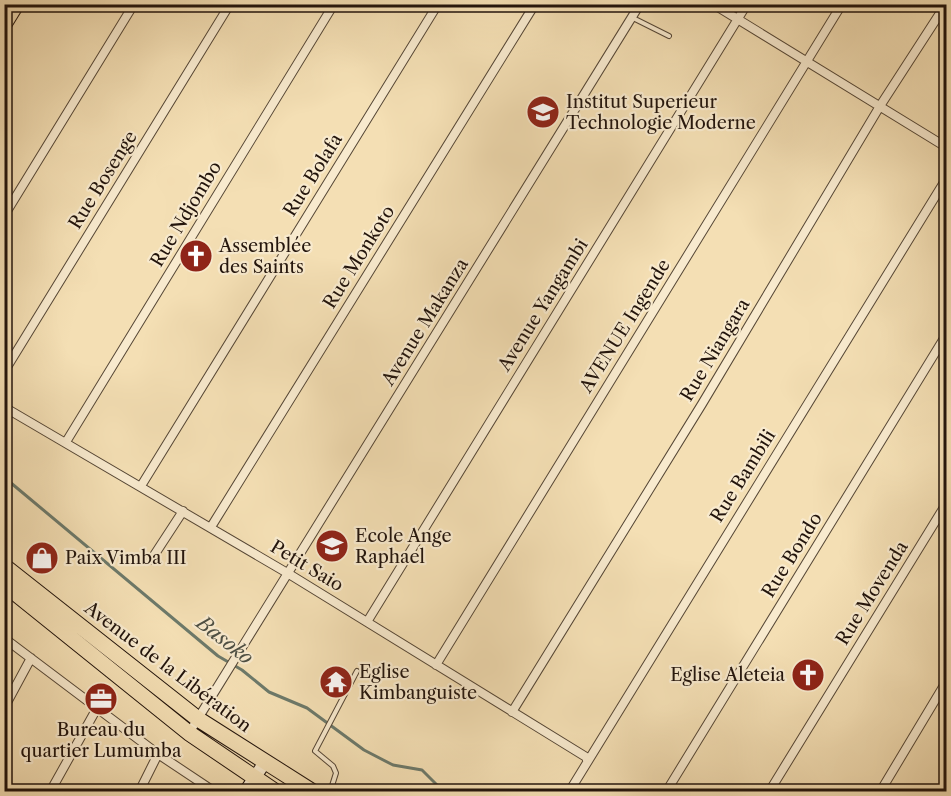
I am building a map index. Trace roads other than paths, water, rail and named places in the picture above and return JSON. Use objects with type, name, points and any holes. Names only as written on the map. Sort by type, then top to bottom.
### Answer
[{"type":"highway","name":"Avenue de la Libération","points":[[4,566],[198,719],[313,792]]},
{"type":"highway","name":"Avenue de la Libération","points":[[4,584],[189,733],[276,792]]},
{"type":"main road","points":[[4,25],[17,4]]},
{"type":"street","points":[[4,216],[134,4]]},
{"type":"street","name":"Rue Bosenge","points":[[4,372],[230,4]]},
{"type":"street","name":"Rue Ndjombo","points":[[66,442],[334,4]]},
{"type":"street","name":"Rue Bolafa","points":[[141,486],[438,4]]},
{"type":"street","name":"Rue Monkoto","points":[[211,527],[535,4]]},
{"type":"street","name":"Avenue Makanza","points":[[189,733],[640,4]]},
{"type":"street","points":[[714,4],[946,147]]},
{"type":"street","name":"Avenue Yangambi","points":[[367,622],[747,4]]},
{"type":"street","name":"AVENUE Ingende","points":[[436,665],[842,4]]},
{"type":"street","name":"Rue Niangara","points":[[512,712],[702,404],[880,106],[945,4]]},
{"type":"street","name":"Rue Bambili","points":[[569,792],[946,179]]},
{"type":"street","name":"Rue Bondo","points":[[666,792],[946,335]]},
{"type":"street","name":"Petit Saio","points":[[4,407],[289,574],[586,757],[587,760]]},
{"type":"street","name":"Rue Movenda","points":[[769,792],[946,504]]},
{"type":"street","points":[[152,560],[183,511]]},
{"type":"street","points":[[4,638],[158,754],[215,792]]},
{"type":"street","points":[[4,708],[31,658]]},
{"type":"street","points":[[880,792],[946,682]]},
{"type":"street","points":[[50,792],[97,708]]},
{"type":"street","points":[[139,792],[158,754]]},
{"type":"street","points":[[245,792],[265,762]]},
{"type":"lane","points":[[632,17],[669,36]]},
{"type":"lane","points":[[330,792],[336,773],[333,766],[315,751],[357,671]]},
{"type":"waterway","name":"Basoko","points":[[4,481],[11,483],[218,656],[242,670],[269,692],[307,708],[364,750],[393,765],[422,770],[444,792]]},
{"type":"place","name":"Institut Superieur Technologie Moderne","points":[[543,112]]},
{"type":"place","name":"Assemblée des Saints","points":[[196,256]]},
{"type":"place","name":"Ecole Ange Raphael","points":[[332,546]]},
{"type":"place","name":"Paix Vimba III","points":[[42,558]]},
{"type":"place","name":"Eglise Aleteia","points":[[808,675]]},
{"type":"place","name":"Eglise Kimbanguiste","points":[[336,682]]},
{"type":"place","name":"Bureau du quartier Lumumba","points":[[101,699]]}]
